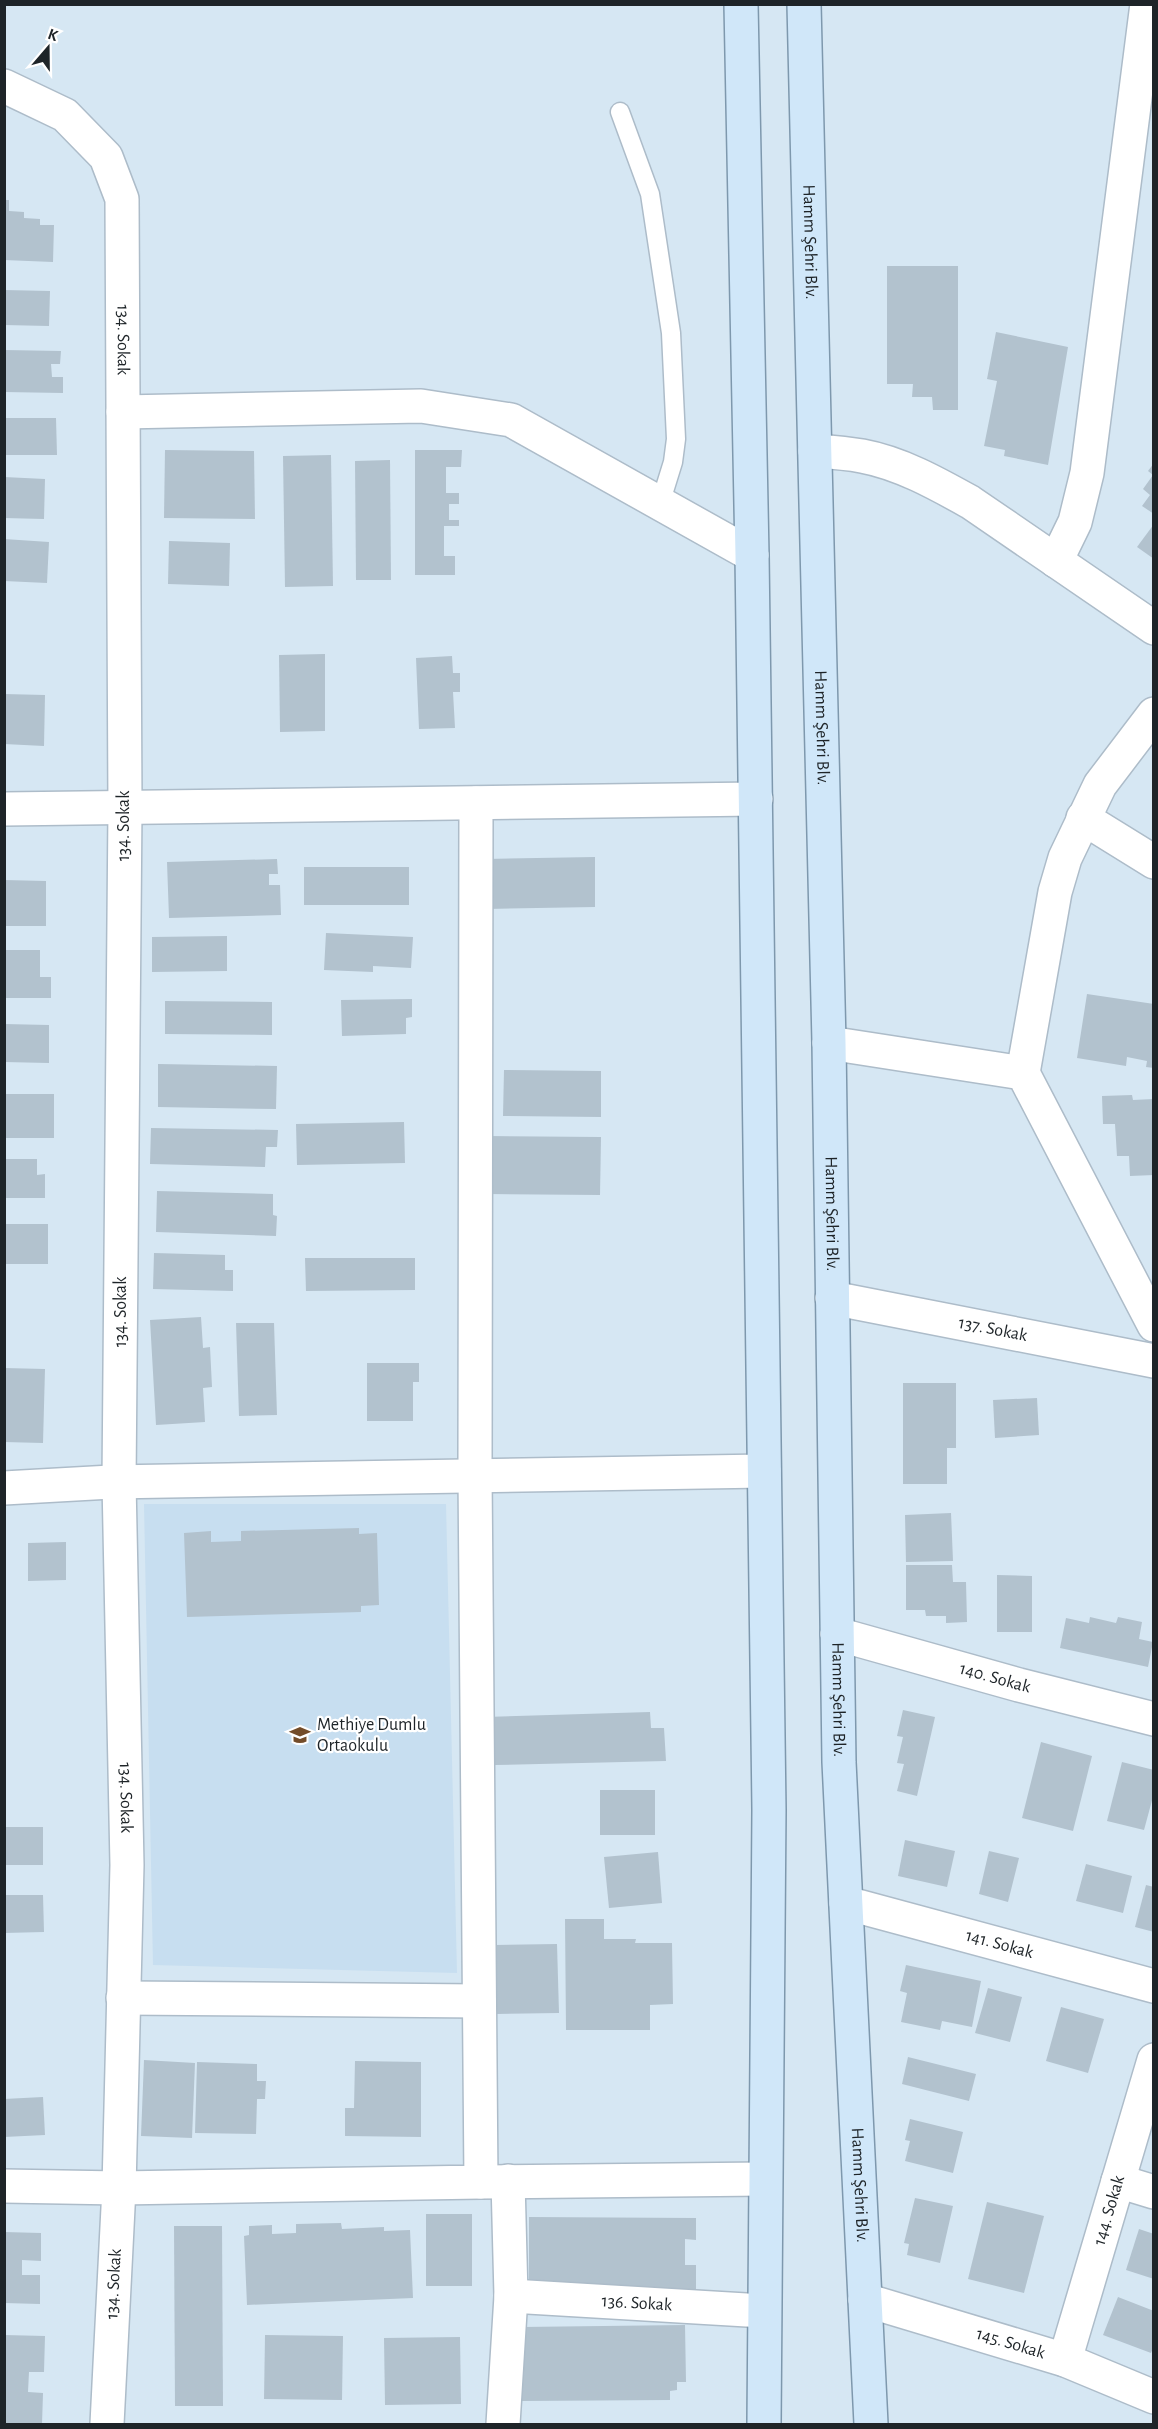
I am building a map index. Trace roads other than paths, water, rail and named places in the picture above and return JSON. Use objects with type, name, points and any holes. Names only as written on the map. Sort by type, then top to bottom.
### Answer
[{"type":"main road","points":[[741,4],[756,799],[769,1810],[764,2424]]},
{"type":"main road","name":"Hamm Şehri Blv.","points":[[804,4],[829,1043],[839,1762],[871,2424]]},
{"type":"street","points":[[1056,561],[1075,522],[1087,473],[1148,15]]},
{"type":"street","name":"134. Sokak","points":[[4,86],[65,115],[106,157],[122,199],[125,808],[119,1482],[127,1865],[119,2188],[107,2424]]},
{"type":"street","points":[[123,412],[421,405],[511,420],[752,555]]},
{"type":"street","points":[[815,451],[862,456],[909,471],[940,485],[970,502],[1154,628]]},
{"type":"street","points":[[1154,714],[1100,785],[1065,858],[1055,892],[1023,1073],[1154,1325]]},
{"type":"street","points":[[4,809],[756,799]]},
{"type":"street","points":[[476,803],[479,2001],[494,2181],[511,2296],[503,2424]]},
{"type":"street","points":[[1083,818],[1154,862]]},
{"type":"street","points":[[829,1043],[1023,1073]]},
{"type":"street","name":"137. Sokak","points":[[832,1298],[1154,1361]]},
{"type":"street","points":[[4,1488],[119,1482],[476,1474],[764,1471]]},
{"type":"street","name":"140. Sokak","points":[[837,1634],[1019,1685],[1154,1719]]},
{"type":"street","name":"141. Sokak","points":[[846,1903],[1154,1986]]},
{"type":"street","points":[[123,1998],[479,2001]]},
{"type":"street","name":"144. Sokak","points":[[1065,2360],[1154,2060]]},
{"type":"street","points":[[4,2186],[119,2188],[765,2179]]},
{"type":"street","points":[[1118,2181],[1154,2192]]},
{"type":"street","name":"136. Sokak","points":[[511,2296],[764,2311]]},
{"type":"street","name":"145. Sokak","points":[[865,2300],[1065,2360],[1154,2397]]},
{"type":"lane","points":[[620,112],[650,194],[671,333],[676,439],[673,462],[660,504]]},
{"type":"place","name":"Methiye Dumlu Ortaokulu","points":[[300,1735]]}]
